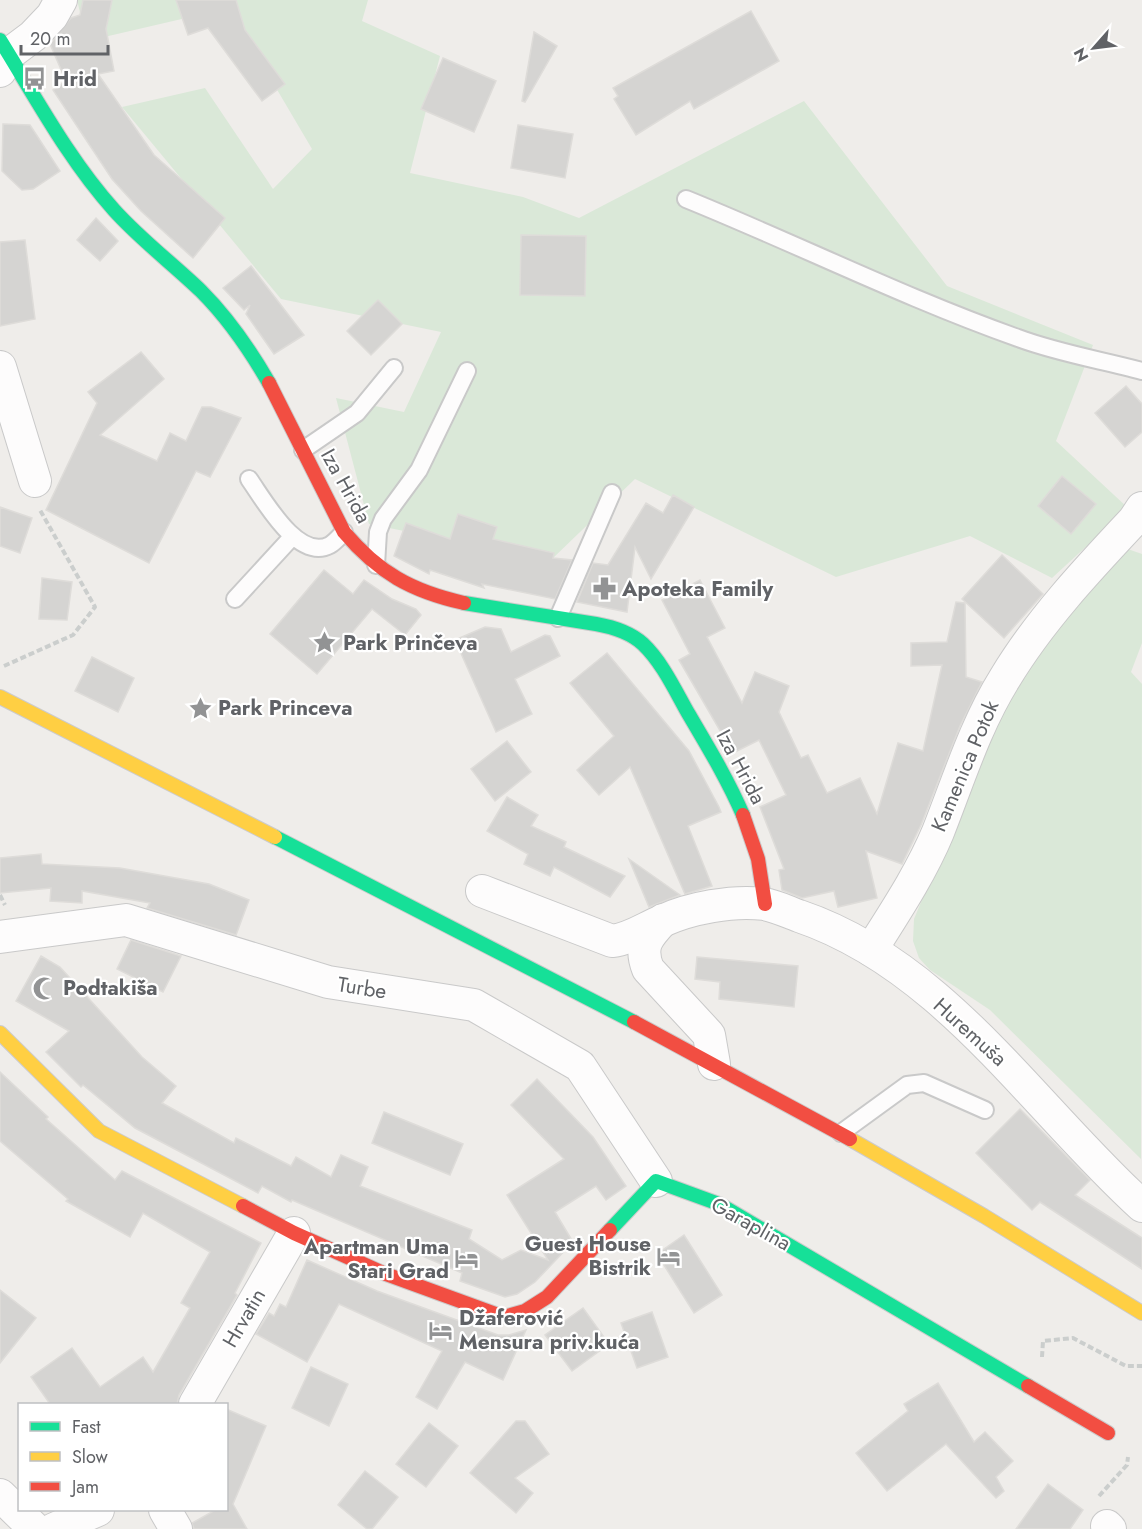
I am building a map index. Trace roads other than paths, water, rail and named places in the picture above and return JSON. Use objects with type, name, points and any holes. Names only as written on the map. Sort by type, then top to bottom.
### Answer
[{"type":"street","points":[[3,55],[33,36],[52,16],[61,0]]},
{"type":"street","name":"Iza Hrida","points":[[3,55],[66,148],[114,210],[197,284],[230,322],[270,386],[344,532],[376,565],[393,577],[423,591],[479,606],[618,629],[642,643],[724,774],[755,843],[762,871],[765,904]]},
{"type":"street","points":[[0,367],[35,481]]},
{"type":"street","name":"Kamenica Potok","points":[[871,950],[901,904],[937,833],[968,749],[1005,677],[1071,588],[1134,520],[1142,508]]},
{"type":"street","points":[[0,697],[117,755],[714,1064],[985,1215],[1142,1313]]},
{"type":"street","points":[[482,891],[612,940],[622,940],[663,920],[717,907],[765,904]]},
{"type":"street","name":"Huremuša","points":[[765,904],[845,933],[871,950],[958,1017],[1002,1059],[1092,1158],[1142,1206]]},
{"type":"street","name":"Turbe","points":[[0,937],[126,920],[328,982],[474,1005],[580,1066],[656,1181]]},
{"type":"street","points":[[663,920],[648,937],[643,956],[653,974],[709,1035],[714,1064]]},
{"type":"street","points":[[0,1033],[99,1131],[294,1233],[383,1273],[504,1317],[525,1311],[547,1297],[656,1181]]},
{"type":"street","name":"Garaplina","points":[[656,1181],[719,1204],[1108,1433]]},
{"type":"street","name":"Hrvatin","points":[[196,1403],[294,1233]]},
{"type":"street","points":[[0,1495],[36,1529]]},
{"type":"street","points":[[54,1529],[94,1511]]},
{"type":"street","points":[[166,1511],[176,1529]]},
{"type":"lane","points":[[686,199],[791,242],[909,297],[1021,339],[1142,370]]},
{"type":"lane","points":[[303,450],[357,412],[394,368]]},
{"type":"lane","points":[[376,565],[378,532],[383,519],[419,470],[468,371]]},
{"type":"lane","points":[[249,479],[292,537],[313,548],[330,545],[344,532]]},
{"type":"lane","points":[[558,618],[612,493]]},
{"type":"lane","points":[[235,599],[292,537]]},
{"type":"lane","points":[[841,1133],[890,1095],[907,1085],[924,1083],[985,1110]]},
{"type":"place","name":"Hrid","points":[[35,79]]},
{"type":"place","name":"Apoteka Family","points":[[604,589]]},
{"type":"place","name":"Park Prinčeva","points":[[325,643]]},
{"type":"place","name":"Park Princeva","points":[[200,708]]},
{"type":"place","name":"Podtakiša","points":[[45,988]]},
{"type":"place","name":"Guest House Bistrik","points":[[669,1256]]},
{"type":"place","name":"Apartman Uma Stari Grad","points":[[467,1259]]},
{"type":"place","name":"Džaferović Mensura priv.kuća","points":[[441,1330]]}]
